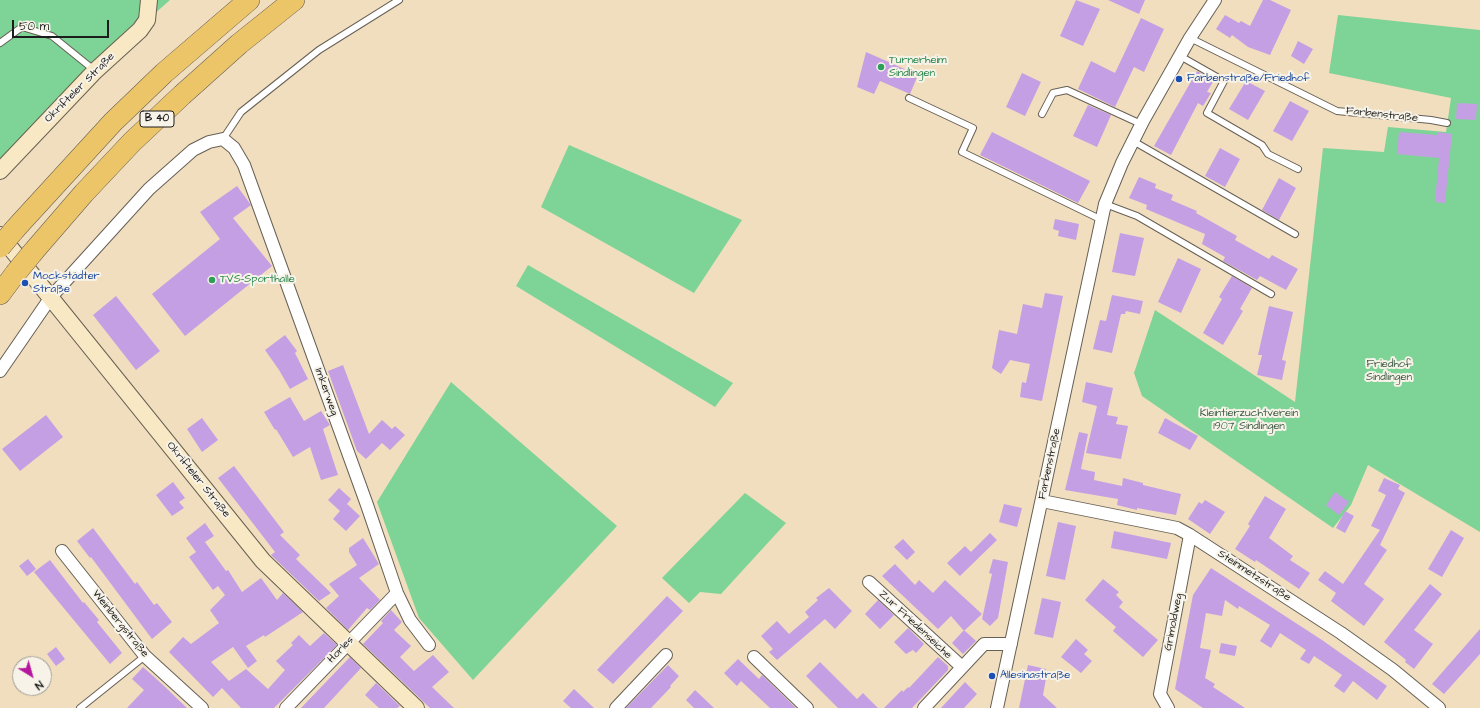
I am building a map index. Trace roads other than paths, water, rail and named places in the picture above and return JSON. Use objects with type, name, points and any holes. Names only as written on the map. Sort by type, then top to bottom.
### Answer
[{"type":"highway","name":"B 40","points":[[0,247],[7,232],[113,122],[170,68],[249,0]]},
{"type":"highway","name":"B 40","points":[[0,294],[33,252],[84,193],[132,142],[234,49],[294,0]]},
{"type":"street","name":"Okrifteler Straße","points":[[0,171],[95,71],[140,30],[147,20],[149,0]]},
{"type":"street","name":"Farbenstraße","points":[[997,708],[1105,204],[1141,124],[1190,38],[1215,0]]},
{"type":"street","points":[[0,371],[51,297],[149,189],[193,150],[209,142],[223,139]]},
{"type":"street","name":"Imkerweg","points":[[223,139],[234,148],[244,165],[365,498],[397,593],[410,620],[430,645]]},
{"type":"street","name":"Okrifteler Straße","points":[[7,232],[51,297],[263,561],[416,708]]},
{"type":"street","name":"Steinmetzstraße","points":[[1042,501],[1177,528],[1341,633],[1393,670],[1440,708]]},
{"type":"street","name":"Grimoldweg","points":[[1168,708],[1160,694],[1190,535]]},
{"type":"street","name":"Weinbergstraße","points":[[62,551],[145,656],[202,708]]},
{"type":"street","name":"Zur Friedenseiche","points":[[869,582],[962,667]]},
{"type":"street","name":"Horles","points":[[286,708],[397,593]]},
{"type":"street","points":[[924,708],[984,644],[1011,644]]},
{"type":"street","points":[[616,708],[666,655]]},
{"type":"street","points":[[754,657],[807,708]]},
{"type":"lane","points":[[223,139],[241,112],[319,50],[399,0]]},
{"type":"lane","points":[[0,43],[22,27],[52,36],[95,71]]},
{"type":"lane","name":"Farbenstraße","points":[[1190,38],[1337,111],[1431,120],[1447,123]]},
{"type":"lane","points":[[1180,56],[1224,81],[1207,113],[1262,145],[1268,154],[1298,169]]},
{"type":"lane","points":[[1042,114],[1053,93],[1067,90],[1141,124]]},
{"type":"lane","points":[[909,98],[972,128],[962,152],[1090,216],[1102,220]]},
{"type":"lane","points":[[1133,141],[1295,234]]},
{"type":"lane","points":[[1105,204],[1137,216],[1271,294]]},
{"type":"lane","points":[[80,708],[145,656]]},
{"type":"place","name":"Turnerheim Sindlingen","points":[[881,67]]},
{"type":"place","name":"Farbenstraße/Friedhof","points":[[1179,79]]},
{"type":"place","name":"TVS-Sporthalle","points":[[212,280]]},
{"type":"place","name":"Mockstädter Straße","points":[[25,283]]},
{"type":"place","name":"Allesinastraße","points":[[992,676]]},
{"type":"park label","name":"Friedhof Sindlingen","points":[[1389,371]]},
{"type":"park label","name":"Kleintierzuchtverein 1907 Sindlingen","points":[[1249,420]]}]
